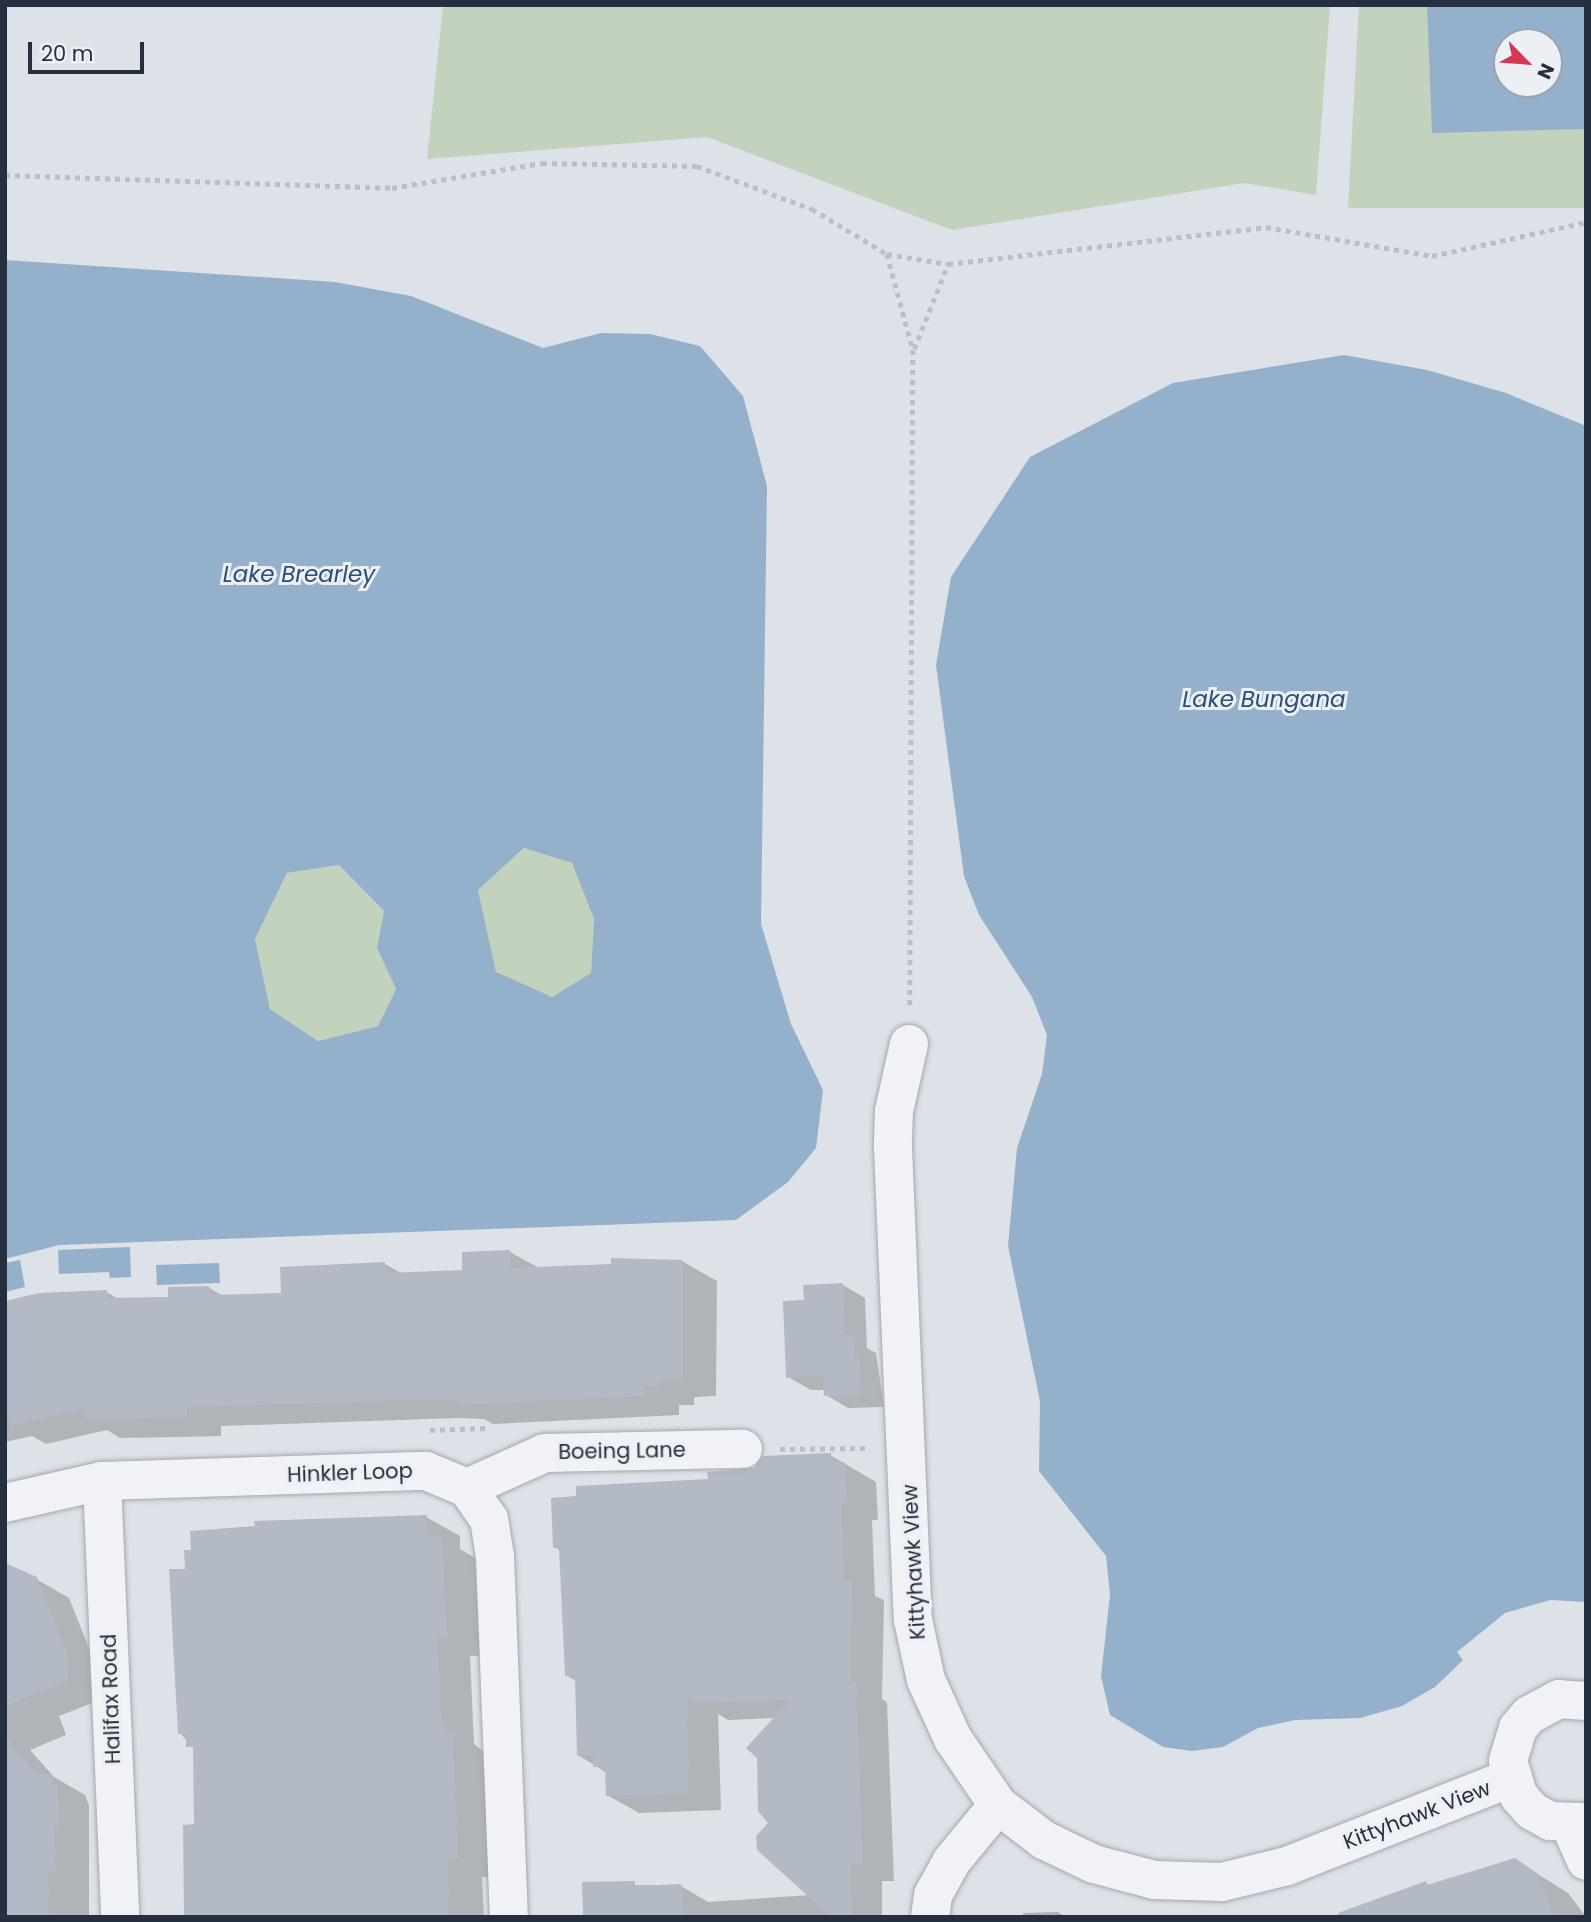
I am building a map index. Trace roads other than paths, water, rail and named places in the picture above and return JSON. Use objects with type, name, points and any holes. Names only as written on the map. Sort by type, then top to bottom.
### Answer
[{"type":"street","name":"Kittyhawk View","points":[[909,1044],[894,1111],[893,1148],[909,1448],[914,1620],[926,1680],[953,1740],[998,1805],[1044,1840],[1094,1864],[1154,1880],[1222,1882],[1287,1866],[1510,1778]]},
{"type":"street","name":"Boeing Lane","points":[[467,1488],[545,1453],[743,1449]]},
{"type":"street","name":"Hinkler Loop","points":[[5,1503],[102,1481],[426,1471],[467,1488]]},
{"type":"street","name":"Halifax Road","points":[[102,1481],[120,1917]]},
{"type":"street","points":[[467,1488],[489,1519],[495,1556],[509,1917]]},
{"type":"street","points":[[1586,1701],[1559,1699],[1529,1715],[1511,1744],[1510,1778],[1532,1811],[1578,1824],[1586,1861]]},
{"type":"street","points":[[930,1917],[933,1895],[951,1862],[998,1805]]},
{"type":"water","points":[[1427,5],[1586,5],[1586,129],[1432,133]]},
{"type":"water","name":"Lake Brearley","points":[[5,260],[335,282],[411,296],[543,348],[601,333],[650,334],[700,346],[743,396],[767,486],[761,924],[791,1024],[823,1090],[816,1148],[788,1182],[736,1220],[59,1245],[5,1259]],"holes":[[[524,848],[572,863],[594,919],[591,973],[552,997],[496,972],[478,890]],[[339,865],[384,911],[377,948],[396,989],[378,1026],[318,1041],[270,1009],[255,939],[287,873]]]},
{"type":"water","name":"Lake Bungana","points":[[1344,355],[1427,370],[1506,393],[1586,426],[1586,1602],[1550,1600],[1505,1613],[1457,1652],[1463,1660],[1435,1687],[1402,1706],[1360,1718],[1295,1720],[1258,1728],[1223,1747],[1192,1751],[1163,1747],[1110,1715],[1101,1676],[1110,1595],[1106,1556],[1039,1471],[1040,1401],[1008,1246],[1017,1148],[1042,1074],[1047,1035],[1032,997],[979,915],[964,876],[936,665],[951,577],[1030,457],[1173,383]]},
{"type":"water","points":[[130,1247],[131,1277],[110,1278],[109,1272],[59,1274],[58,1250]]},
{"type":"water","points":[[20,1260],[25,1287],[5,1292],[5,1263]]},
{"type":"water","points":[[219,1263],[220,1283],[157,1285],[156,1265]]}]
